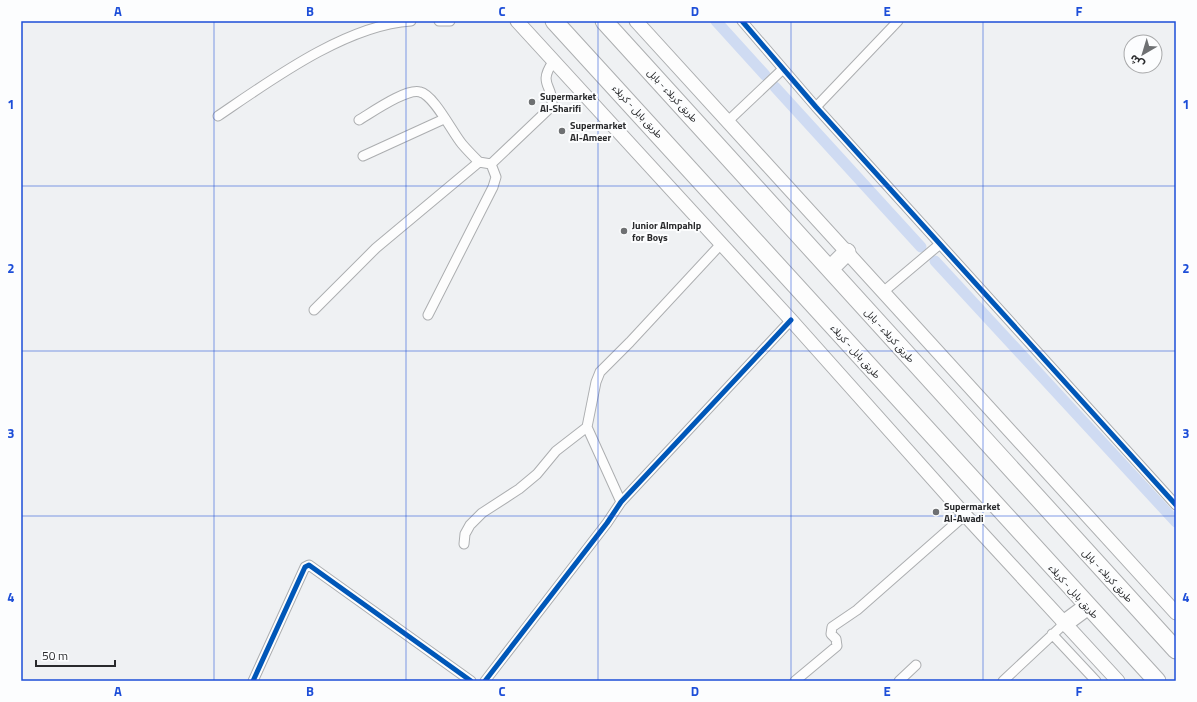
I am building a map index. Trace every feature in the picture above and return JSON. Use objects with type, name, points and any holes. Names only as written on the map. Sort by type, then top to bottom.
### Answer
[{"type":"highway","name":"طريق بابل - كربلاء","points":[[554,21],[1157,681]]},
{"type":"highway","name":"طريق كربلاء - بابل","points":[[604,21],[1176,650]]},
{"type":"highway","points":[[830,269],[847,252]]},
{"type":"highway","points":[[1059,628],[1088,606]]},
{"type":"main road","points":[[516,21],[791,320],[965,515],[1059,628],[1118,681]]},
{"type":"main road","points":[[636,21],[1176,613]]},
{"type":"street","points":[[218,116],[263,86],[313,56],[370,25],[411,21]]},
{"type":"street","points":[[439,21],[450,21]]},
{"type":"street","points":[[742,21],[816,107],[1176,505]]},
{"type":"street","points":[[816,107],[898,21]]},
{"type":"street","points":[[491,164],[552,106],[553,98],[545,82],[547,70],[553,62]]},
{"type":"street","points":[[727,122],[783,69]]},
{"type":"street","points":[[359,120],[394,100],[410,93],[420,92],[430,98],[436,105],[444,120],[462,144],[479,162],[491,164]]},
{"type":"street","points":[[363,156],[444,120]]},
{"type":"street","points":[[314,310],[376,248],[479,162]]},
{"type":"street","points":[[428,315],[493,187],[496,177],[491,164]]},
{"type":"street","points":[[464,544],[465,534],[470,525],[482,513],[520,489],[537,474],[556,451],[587,427],[593,406],[594,391],[600,372],[721,244]]},
{"type":"street","points":[[883,292],[940,244]]},
{"type":"street","points":[[485,681],[607,523],[621,502],[791,320]]},
{"type":"street","points":[[587,427],[621,502]]},
{"type":"street","points":[[795,681],[837,646],[836,639],[831,634],[832,627],[857,610],[965,515]]},
{"type":"street","points":[[253,681],[305,567],[309,565],[471,681]]},
{"type":"street","points":[[1003,681],[1059,628],[1096,681]]},
{"type":"street","points":[[899,681],[916,665]]},
{"type":"waterway","points":[[716,21],[765,75]]},
{"type":"waterway","points":[[775,87],[921,247]]},
{"type":"waterway","points":[[935,261],[1176,522]]},
{"type":"cycle path","points":[[742,21],[816,107],[1176,505]]},
{"type":"cycle path","points":[[485,681],[607,523],[621,502],[791,320]]},
{"type":"cycle path","points":[[253,681],[305,567],[309,565],[471,681]]},
{"type":"place","name":"Supermarket Al-Sharifi","points":[[532,102]]},
{"type":"place","name":"Supermarket Al-Ameer","points":[[562,131]]},
{"type":"place","name":"Junior Almpahlp for Boys","points":[[624,231]]},
{"type":"place","name":"Supermarket Al-Awadi","points":[[936,512]]}]
